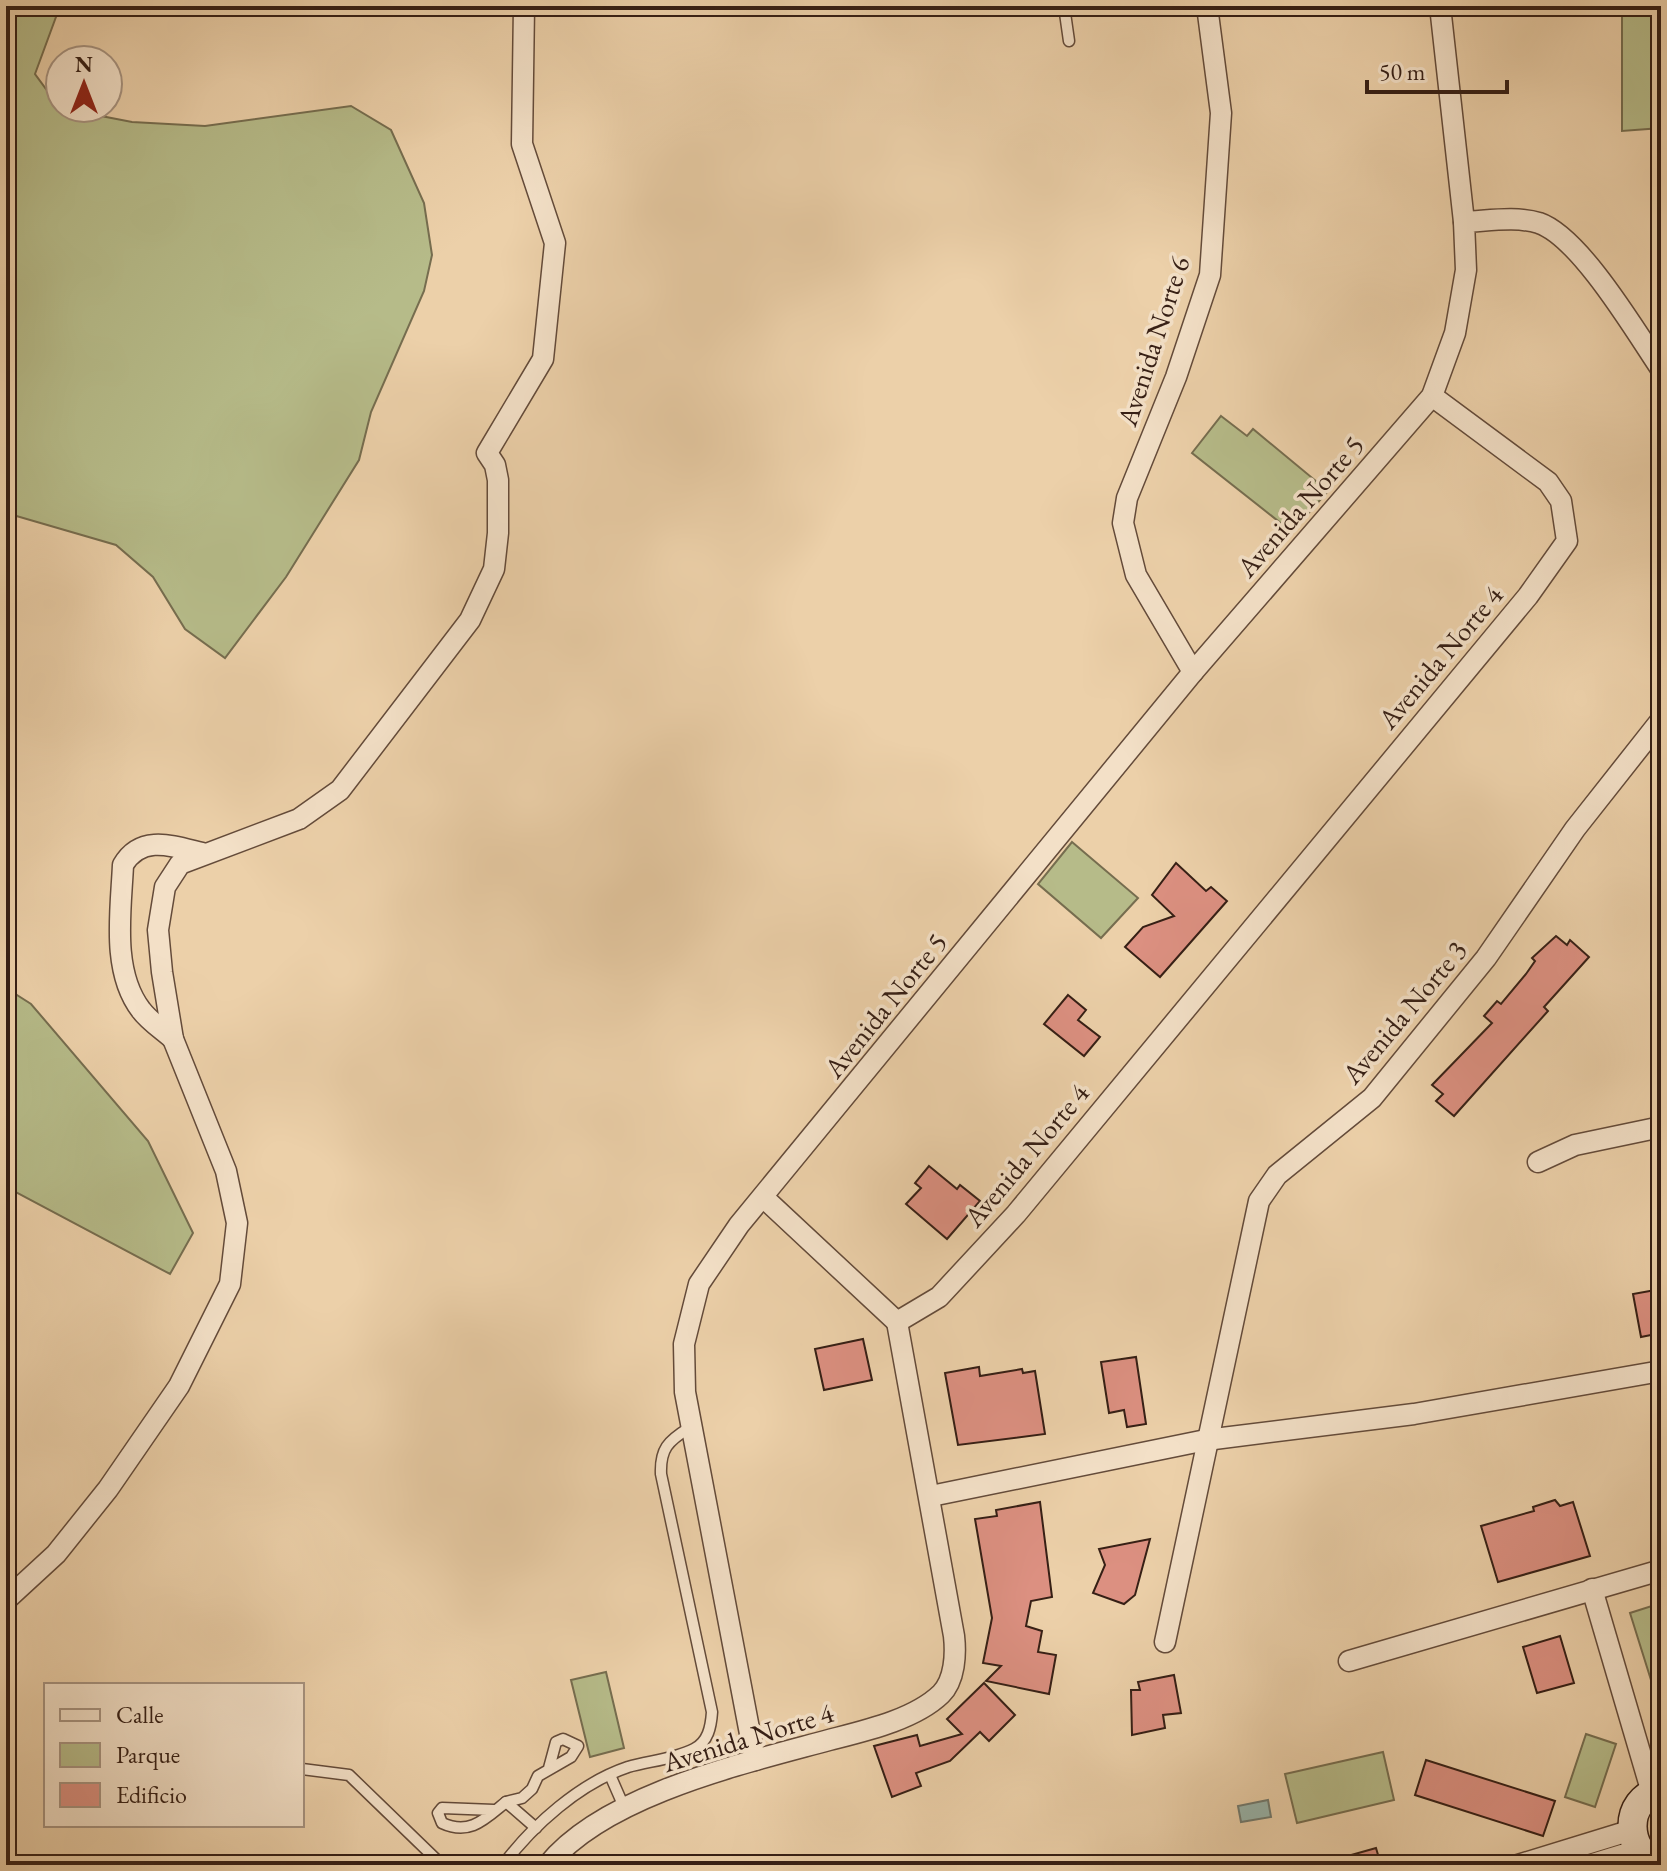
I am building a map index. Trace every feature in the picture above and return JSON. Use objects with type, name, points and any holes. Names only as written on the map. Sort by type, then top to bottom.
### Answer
[{"type":"main road","points":[[1643,1848],[1637,1808],[1657,1792]]},
{"type":"street","points":[[6,1600],[56,1554],[108,1489],[179,1386],[230,1284],[237,1223],[226,1171],[173,1039],[158,930],[165,887],[180,864],[202,853],[299,819],[340,790],[470,620],[485,594],[494,569],[501,506],[495,465],[487,453],[543,359],[555,243],[522,144],[524,6]]},
{"type":"street","name":"Avenida Norte 6","points":[[1193,672],[1136,575],[1123,523],[1127,498],[1176,377],[1210,275],[1221,113],[1207,6]]},
{"type":"street","points":[[1432,396],[1455,333],[1466,270],[1464,222],[1440,6]]},
{"type":"street","points":[[1464,222],[1514,220],[1538,223],[1559,234],[1608,292],[1661,369]]},
{"type":"street","name":"Avenida Norte 5","points":[[755,1760],[689,1428],[684,1344],[699,1284],[739,1225],[1193,672],[1432,396]]},
{"type":"street","name":"Avenida Norte 4","points":[[548,1865],[590,1828],[624,1807],[755,1760],[860,1732],[928,1705],[944,1691],[956,1654],[931,1496],[897,1322],[939,1297],[1016,1214],[1567,541],[1567,521],[1561,501],[1548,482],[1432,396]]},
{"type":"street","name":"Avenida Norte 3","points":[[1165,1642],[1259,1201],[1277,1175],[1372,1098],[1486,958],[1575,829],[1661,720]]},
{"type":"street","points":[[173,1039],[140,1009],[127,978],[120,944],[123,865],[130,853],[141,847],[163,843],[202,853]]},
{"type":"street","points":[[1538,1162],[1575,1145],[1661,1127]]},
{"type":"street","points":[[764,1198],[897,1322]]},
{"type":"street","points":[[931,1496],[1206,1440],[1414,1414],[1661,1371]]},
{"type":"street","points":[[1349,1661],[1661,1570]]},
{"type":"street","points":[[1592,1589],[1657,1792]]},
{"type":"street","points":[[1518,1865],[1643,1848]]},
{"type":"street","points":[[1589,1865],[1643,1848]]},
{"type":"lane","points":[[1064,6],[1069,41]]},
{"type":"lane","points":[[503,1865],[536,1828],[589,1786],[610,1775],[693,1749],[706,1739],[712,1712],[661,1474],[660,1454],[668,1442],[689,1428]]},
{"type":"lane","points":[[494,1810],[442,1808],[438,1813],[442,1823],[454,1829],[475,1827],[506,1802],[522,1798],[549,1768]]},
{"type":"lane","points":[[304,1769],[349,1775],[442,1865]]},
{"type":"lane","points":[[610,1775],[624,1807]]},
{"type":"lane","points":[[506,1802],[536,1828]]},
{"type":"green space","points":[[6,6],[60,6],[35,74],[44,86],[44,124],[124,124],[124,120],[205,126],[351,106],[391,130],[424,203],[432,255],[424,291],[371,412],[359,460],[286,577],[225,658],[185,629],[153,577],[116,545],[6,513]]},
{"type":"green space","points":[[1622,6],[1661,6],[1661,128],[1622,131]]},
{"type":"green space","points":[[1221,416],[1247,436],[1253,429],[1328,491],[1292,532],[1192,453]]},
{"type":"green space","points":[[1072,842],[1138,898],[1101,938],[1038,884]]},
{"type":"green space","points":[[6,988],[31,1004],[148,1141],[193,1233],[170,1274],[6,1187]]},
{"type":"green space","points":[[1661,1603],[1661,1712],[1630,1613]]},
{"type":"green space","points":[[606,1672],[624,1748],[590,1757],[571,1680]]},
{"type":"green space","points":[[1586,1734],[1616,1744],[1595,1807],[1565,1797]]},
{"type":"green space","points":[[1383,1752],[1394,1800],[1297,1823],[1285,1774]]},
{"type":"water","points":[[1268,1800],[1271,1817],[1241,1822],[1238,1806]]},
{"type":"building","points":[[1176,863],[1206,891],[1211,887],[1227,901],[1160,977],[1125,947],[1143,927],[1174,916],[1152,895]]},
{"type":"building","points":[[1556,936],[1567,945],[1570,940],[1589,957],[1544,1007],[1548,1011],[1454,1116],[1436,1101],[1443,1094],[1432,1085],[1492,1023],[1484,1016],[1497,1001],[1501,1004],[1535,961],[1532,958]]},
{"type":"building","points":[[1068,995],[1086,1010],[1078,1020],[1100,1037],[1084,1056],[1044,1024]]},
{"type":"building","points":[[929,1166],[957,1189],[960,1185],[980,1201],[947,1239],[906,1204],[921,1188],[915,1183]]},
{"type":"building","points":[[1661,1289],[1661,1333],[1641,1337],[1633,1294]]},
{"type":"building","points":[[863,1339],[872,1380],[824,1390],[815,1349]]},
{"type":"building","points":[[1136,1357],[1146,1424],[1127,1427],[1124,1410],[1109,1413],[1101,1362]]},
{"type":"building","points":[[979,1367],[980,1376],[1022,1369],[1023,1373],[1035,1371],[1045,1434],[958,1445],[945,1373]]},
{"type":"building","points":[[1555,1500],[1560,1506],[1573,1502],[1590,1556],[1498,1582],[1481,1526],[1534,1511],[1533,1507]]},
{"type":"building","points":[[1040,1502],[1052,1597],[1031,1601],[1026,1626],[1042,1631],[1038,1652],[1056,1655],[1049,1694],[986,1681],[1001,1666],[983,1663],[992,1618],[975,1519],[997,1516],[996,1510]]},
{"type":"building","points":[[1150,1539],[1135,1595],[1124,1604],[1093,1593],[1105,1565],[1099,1549]]},
{"type":"building","points":[[1560,1636],[1574,1683],[1537,1693],[1523,1647]]},
{"type":"building","points":[[1174,1675],[1181,1713],[1163,1715],[1165,1728],[1132,1735],[1131,1690],[1140,1690],[1138,1682]]},
{"type":"building","points":[[984,1683],[1015,1715],[989,1741],[980,1732],[950,1761],[916,1773],[921,1786],[892,1797],[874,1746],[917,1735],[920,1746],[962,1734],[947,1719]]},
{"type":"building","points":[[1426,1760],[1555,1801],[1543,1836],[1415,1795]]},
{"type":"building","points":[[1376,1848],[1381,1865],[1331,1865],[1330,1861]]}]
